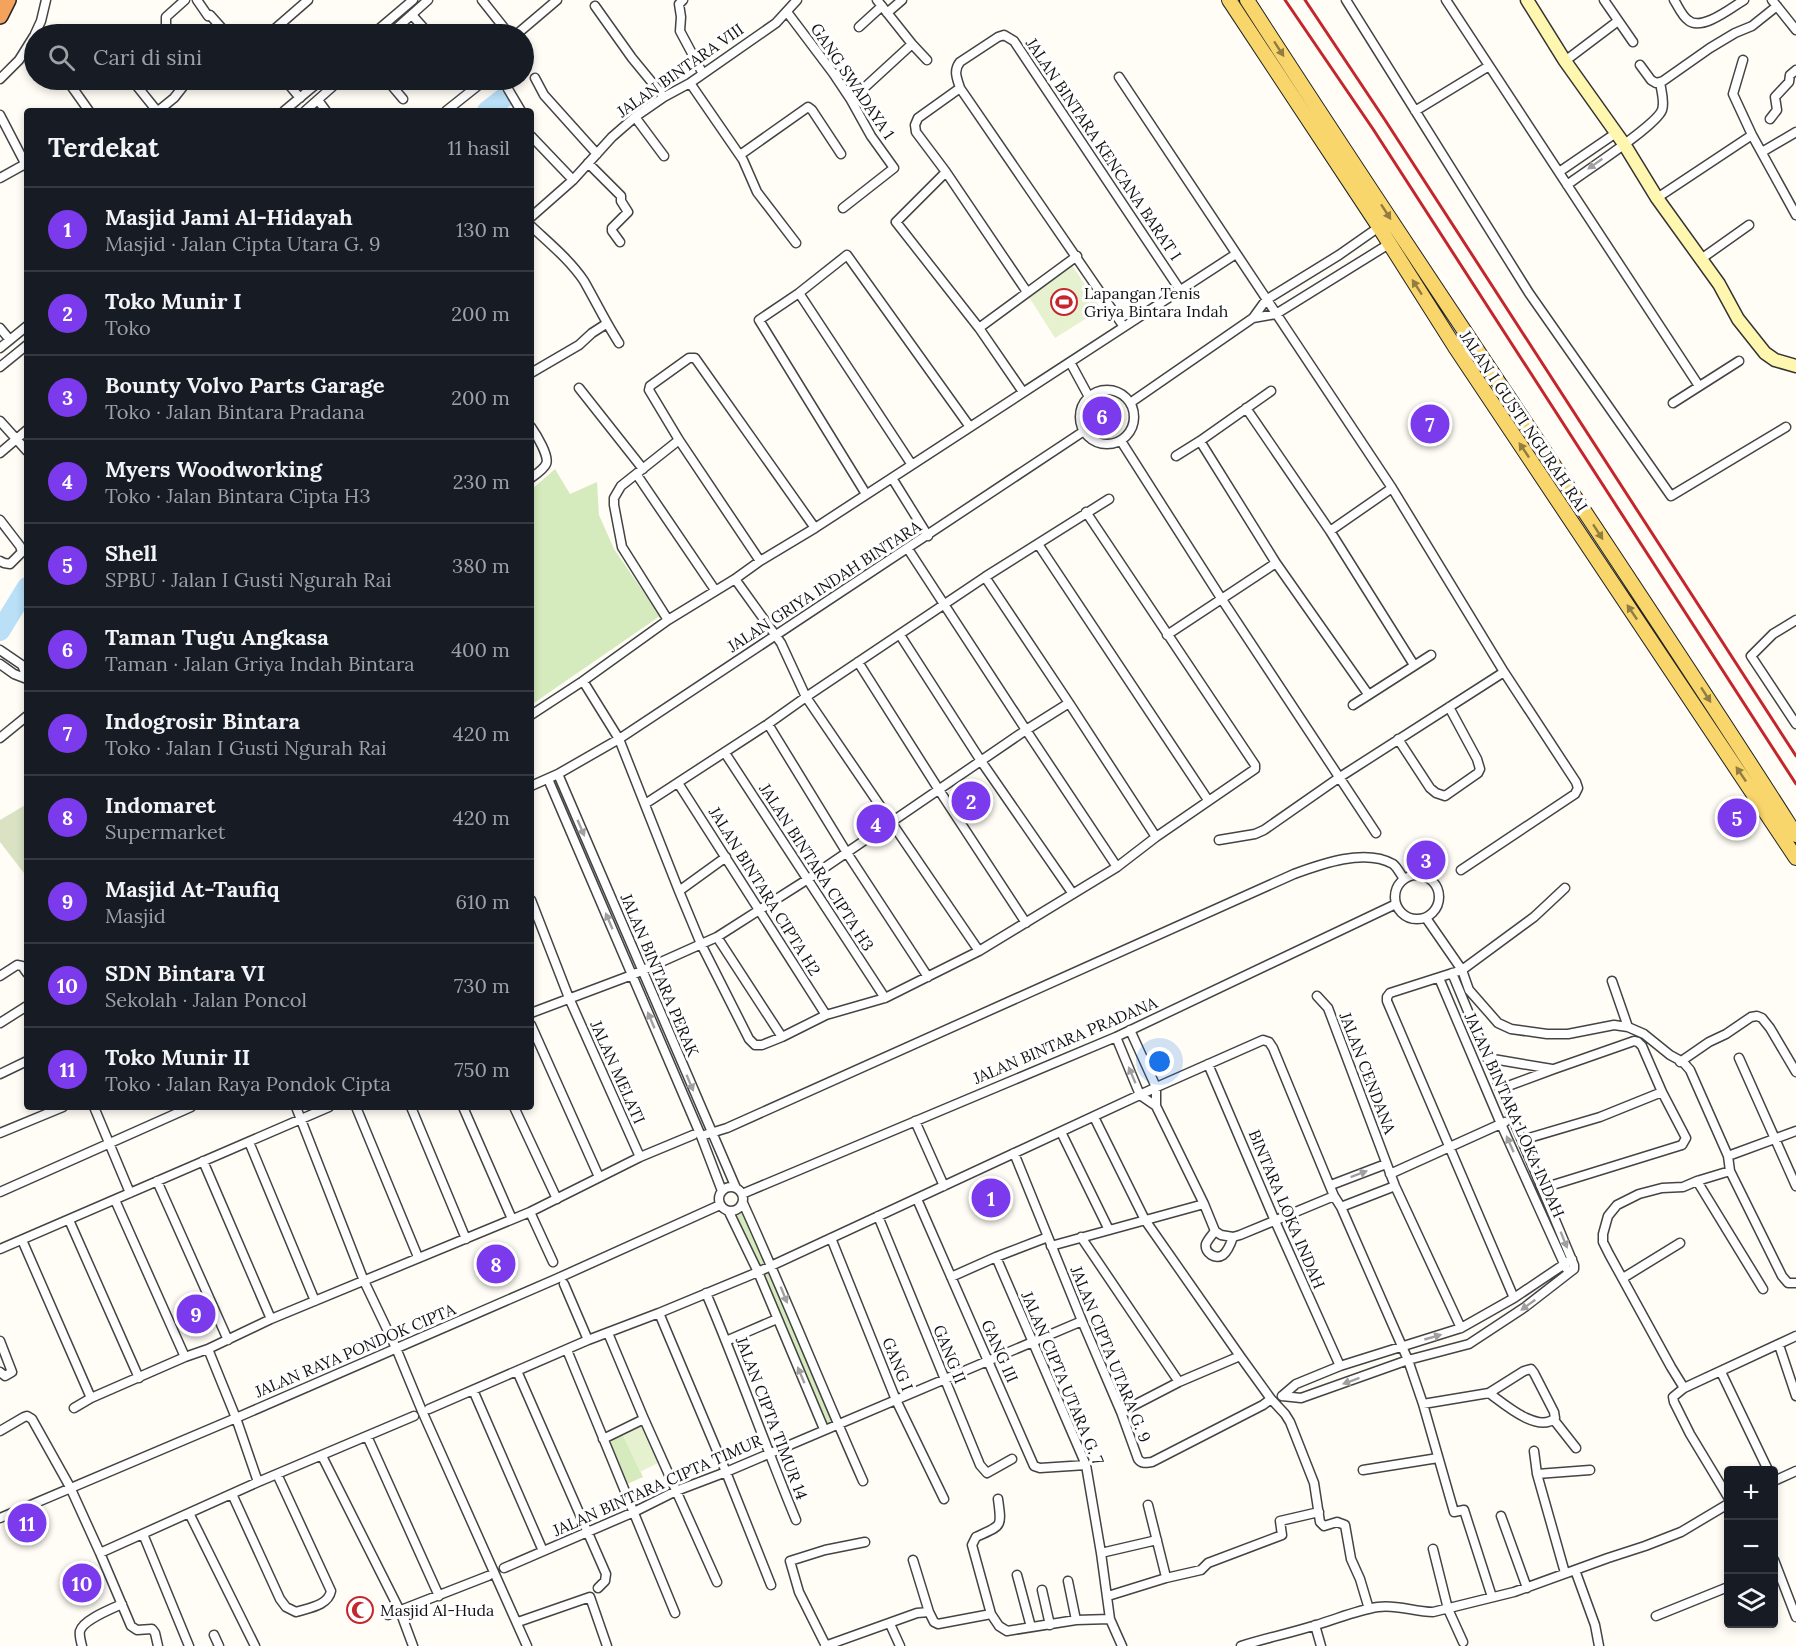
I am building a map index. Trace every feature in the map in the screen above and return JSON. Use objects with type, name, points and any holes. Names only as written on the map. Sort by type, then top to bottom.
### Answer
[{"type":"highway","points":[[0,15],[8,0]]},
{"type":"main road","name":"JALAN I GUSTI NGURAH RAI","points":[[1229,0],[1315,118],[1469,338],[1684,661],[1796,835]]},
{"type":"main road","name":"JALAN I GUSTI NGURAH RAI","points":[[1247,0],[1389,244],[1455,347],[1796,858]]},
{"type":"main road","points":[[1455,347],[1469,338]]},
{"type":"main road","points":[[1672,671],[1684,661]]},
{"type":"street","points":[[40,24],[46,0]]},
{"type":"street","points":[[166,24],[166,17],[185,0]]},
{"type":"street","points":[[197,0],[208,16],[210,15],[218,24]]},
{"type":"street","points":[[280,24],[308,0]]},
{"type":"street","points":[[385,24],[413,0]]},
{"type":"street","points":[[402,24],[428,0]]},
{"type":"street","points":[[482,0],[501,24]]},
{"type":"street","points":[[529,24],[557,0]]},
{"type":"street","name":"JALAN BINTARA VIII","points":[[534,212],[573,180],[612,137],[635,117],[690,83],[776,22],[796,0]]},
{"type":"street","points":[[859,27],[882,6],[903,0]]},
{"type":"street","points":[[1347,0],[1529,293],[1671,496],[1786,427]]},
{"type":"street","points":[[1446,0],[1699,386]]},
{"type":"street","points":[[1527,0],[1565,62],[1624,144],[1657,198],[1719,284],[1738,319],[1765,353],[1775,360],[1796,365]]},
{"type":"street","points":[[1604,0],[1633,42]]},
{"type":"street","points":[[1674,0],[1687,20],[1697,24],[1705,23],[1744,0]]},
{"type":"street","points":[[681,4],[680,31],[703,74]]},
{"type":"street","points":[[1640,65],[1651,80],[1656,83],[1660,82],[1710,48],[1735,33],[1749,28],[1775,4],[1796,30]]},
{"type":"street","points":[[595,6],[632,58],[664,97]]},
{"type":"street","points":[[882,6],[927,60]]},
{"type":"street","name":"GANG SWADAYA 1","points":[[787,12],[851,100],[871,136],[894,168],[843,208]]},
{"type":"street","points":[[412,15],[420,24]]},
{"type":"street","points":[[1565,62],[1618,21]]},
{"type":"street","name":"JALAN BINTARA KENCANA BARAT I","points":[[960,88],[955,73],[960,62],[998,37],[1004,35],[1014,41],[1180,290]]},
{"type":"street","points":[[851,100],[912,44]]},
{"type":"street","points":[[0,79],[24,52]]},
{"type":"street","points":[[1743,60],[1733,93],[1752,135],[1796,215]]},
{"type":"street","points":[[1415,111],[1489,66]]},
{"type":"street","points":[[1770,119],[1777,110],[1775,97],[1789,82],[1790,75],[1796,70]]},
{"type":"street","points":[[1119,77],[1392,488],[1504,672],[1576,782],[1578,788],[1575,794],[1461,870]]},
{"type":"street","points":[[535,78],[544,95],[597,154]]},
{"type":"street","points":[[1567,185],[1624,144],[1657,116],[1662,110],[1663,102],[1660,82]]},
{"type":"street","points":[[690,83],[740,154],[757,192],[796,243]]},
{"type":"street","points":[[1027,292],[946,172],[916,132],[915,125],[921,115],[960,88],[1124,327]]},
{"type":"street","points":[[74,90],[87,108]]},
{"type":"street","points":[[140,90],[155,108]]},
{"type":"street","points":[[161,108],[180,90]]},
{"type":"street","points":[[293,90],[300,98]]},
{"type":"street","points":[[288,108],[309,90]]},
{"type":"street","points":[[309,108],[329,90]]},
{"type":"street","points":[[395,90],[403,99]]},
{"type":"street","points":[[450,108],[472,90]]},
{"type":"street","points":[[509,90],[519,108]]},
{"type":"street","points":[[318,100],[324,108]]},
{"type":"street","points":[[740,154],[807,107],[812,110],[841,154]]},
{"type":"street","points":[[0,115],[24,161]]},
{"type":"street","points":[[635,117],[664,156]]},
{"type":"street","points":[[1762,152],[1796,132]]},
{"type":"street","points":[[1559,172],[1616,133]]},
{"type":"street","points":[[1657,198],[1752,135]]},
{"type":"street","points":[[534,139],[573,180]]},
{"type":"street","points":[[588,163],[621,196],[627,212],[612,228],[620,242]]},
{"type":"street","points":[[0,177],[24,166]]},
{"type":"street","points":[[946,172],[896,222],[979,328],[1023,392]]},
{"type":"street","points":[[1701,259],[1749,225]]},
{"type":"street","points":[[1130,403],[1253,318],[1266,300],[1339,255],[1379,227]]},
{"type":"street","points":[[534,229],[583,280],[606,324],[619,343]]},
{"type":"street","points":[[1253,318],[1276,314],[1389,244]]},
{"type":"street","points":[[534,713],[668,620],[816,528],[1236,254]]},
{"type":"street","points":[[866,495],[759,320],[799,293],[847,255],[970,427]]},
{"type":"street","points":[[1339,255],[1349,270]]},
{"type":"street","points":[[979,328],[1077,256]]},
{"type":"street","points":[[799,293],[912,465]]},
{"type":"street","points":[[534,371],[574,348],[606,324]]},
{"type":"street","points":[[0,328],[10,340]]},
{"type":"street","points":[[0,348],[24,328]]},
{"type":"street","points":[[0,367],[24,347]]},
{"type":"street","points":[[760,561],[679,440],[649,390],[650,386],[692,357],[695,358],[816,528]]},
{"type":"street","points":[[1673,403],[1739,361]]},
{"type":"street","points":[[1070,362],[1089,397]]},
{"type":"street","points":[[579,388],[640,472],[715,590]]},
{"type":"street","points":[[1106,390],[1124,396],[1130,403],[1134,420],[1132,428],[1121,441],[1105,444],[1096,442],[1084,431],[1081,413],[1089,397],[1106,390]]},
{"type":"street","points":[[1176,456],[1271,391]]},
{"type":"street","points":[[1246,408],[1330,531],[1414,665]]},
{"type":"street","points":[[0,421],[24,448]]},
{"type":"street","name":"JALAN GRIYA INDAH BINTARA","points":[[534,785],[558,774],[619,739],[1084,431]]},
{"type":"street","points":[[0,453],[24,432]]},
{"type":"street","points":[[534,432],[547,461],[546,466],[534,476]]},
{"type":"street","points":[[668,620],[627,556],[619,538],[614,498],[621,486],[679,440]]},
{"type":"street","points":[[1121,441],[1376,833]]},
{"type":"street","points":[[1200,441],[1276,563],[1368,694]]},
{"type":"street","points":[[892,478],[928,536]]},
{"type":"street","points":[[1330,531],[1392,488]]},
{"type":"street","points":[[645,804],[985,577],[1109,499]]},
{"type":"street","points":[[583,681],[619,739],[701,944],[749,1039],[758,1046],[826,1015],[885,998],[979,951],[1117,867],[1156,837],[1255,769],[1255,765],[1086,512]]},
{"type":"street","points":[[0,520],[21,546],[22,552],[10,564],[0,561]]},
{"type":"street","points":[[1038,544],[1209,800]]},
{"type":"street","points":[[908,549],[1117,867]]},
{"type":"street","points":[[1167,635],[1276,563]]},
{"type":"street","points":[[985,577],[1156,837]]},
{"type":"street","points":[[735,579],[776,635],[806,697],[979,951]]},
{"type":"street","points":[[1796,620],[1773,634],[1751,656],[1796,724]]},
{"type":"street","points":[[900,635],[981,761],[1073,894]]},
{"type":"street","points":[[0,650],[22,665],[24,670]]},
{"type":"street","points":[[1353,705],[1431,655]]},
{"type":"street","points":[[858,662],[1026,923]]},
{"type":"street","points":[[0,664],[14,674],[24,677]]},
{"type":"street","points":[[1219,840],[1255,834],[1264,830],[1340,777],[1504,672]]},
{"type":"street","points":[[534,1012],[642,971],[717,937],[847,853],[1026,730],[1070,703]]},
{"type":"street","points":[[1398,739],[1430,788],[1436,794],[1445,796],[1480,769],[1449,707]]},
{"type":"street","points":[[0,738],[24,718]]},
{"type":"street","points":[[768,724],[847,853],[928,977]]},
{"type":"street","name":"JALAN BINTARA CIPTA H3","points":[[724,753],[885,998]]},
{"type":"street","name":"JALAN BINTARA PERAK","points":[[558,774],[863,1481]]},
{"type":"street","name":"JALAN BINTARA PERAK","points":[[548,779],[722,1191]]},
{"type":"street","name":"JALAN BINTARA CIPTA H2","points":[[678,783],[826,1015]]},
{"type":"street","points":[[679,891],[726,857]]},
{"type":"street","points":[[74,1408],[90,1398],[208,1349],[271,1319],[530,1212],[640,1158],[697,1136],[727,1128],[1318,865],[1344,859],[1372,858],[1394,865],[1404,879]]},
{"type":"street","points":[[1418,875],[1431,880],[1439,895],[1434,912],[1426,918],[1417,920],[1408,918],[1396,904],[1395,895],[1398,886],[1404,879],[1418,875]]},
{"type":"street","points":[[595,887],[604,882]]},
{"type":"street","points":[[1514,1298],[1448,1147],[1387,997],[1390,993],[1462,970],[1534,917],[1565,888]]},
{"type":"street","name":"JALAN BINTARA PRADANA","points":[[740,1195],[1116,1037],[1396,904]]},
{"type":"street","name":"JALAN MELATI","points":[[534,908],[570,998],[640,1158]]},
{"type":"street","points":[[1426,918],[1462,970],[1469,990],[1498,1023],[1506,1027],[1547,1034],[1568,1034],[1614,1025],[1628,1027],[1644,1034],[1683,1062],[1690,1070],[1728,1156],[1730,1170],[1782,1276],[1788,1283],[1796,1283]]},
{"type":"street","points":[[717,937],[782,1037]]},
{"type":"street","points":[[0,976],[17,965],[24,969]]},
{"type":"street","name":"JALAN BINTARA LOKA INDAH","points":[[1452,973],[1543,1188],[1568,1261]]},
{"type":"street","name":"JALAN BINTARA LOKA INDAH","points":[[1439,978],[1501,1124],[1568,1261]]},
{"type":"street","points":[[1612,981],[1628,1027]]},
{"type":"street","name":"JALAN CENDANA","points":[[1317,996],[1328,1008],[1390,1174],[1461,1328]]},
{"type":"street","points":[[0,1023],[24,1008]]},
{"type":"street","points":[[1680,1062],[1751,1017],[1759,1016],[1770,1028],[1796,1072]]},
{"type":"street","points":[[1130,1030],[1156,1087],[1156,1106]]},
{"type":"street","points":[[534,1033],[599,1177]]},
{"type":"street","points":[[1116,1037],[1140,1095],[1156,1106],[1215,1231],[1221,1235],[1233,1237],[1334,1196]]},
{"type":"street","points":[[429,1409],[588,1340],[772,1266],[1156,1087],[1263,1040],[1269,1042],[1273,1048],[1334,1196],[1341,1207],[1408,1360],[1454,1512],[1464,1510],[1492,1597]]},
{"type":"street","points":[[1500,1089],[1634,1041],[1638,1042],[1686,1138],[1682,1144],[1543,1188]]},
{"type":"street","points":[[1487,1058],[1554,1069]]},
{"type":"street","points":[[1739,1058],[1796,1185]]},
{"type":"street","points":[[0,1074],[24,1062]]},
{"type":"street","name":"BINTARA LOKA INDAH","points":[[1208,1064],[1340,1366]]},
{"type":"street","points":[[1522,1140],[1600,1117],[1662,1092]]},
{"type":"street","points":[[0,1133],[56,1110]]},
{"type":"street","points":[[95,1110],[130,1193]]},
{"type":"street","points":[[0,1192],[184,1110]]},
{"type":"street","points":[[297,1110],[364,1281],[396,1348],[422,1412],[496,1572],[527,1646]]},
{"type":"street","points":[[0,1249],[322,1110]]},
{"type":"street","points":[[357,1110],[418,1257]]},
{"type":"street","points":[[412,1110],[466,1239]]},
{"type":"street","points":[[465,1110],[512,1219]]},
{"type":"street","points":[[515,1110],[557,1199]]},
{"type":"street","points":[[1094,1117],[1144,1220],[1271,1399],[1290,1422],[1314,1483],[1320,1522],[1322,1526],[1337,1522],[1345,1525],[1351,1559],[1369,1609]]},
{"type":"street","points":[[1390,1174],[1513,1118]]},
{"type":"street","points":[[915,1121],[944,1186]]},
{"type":"street","points":[[1728,1156],[1796,1131]]},
{"type":"street","points":[[1061,1132],[1109,1230]]},
{"type":"street","points":[[249,1142],[315,1301]]},
{"type":"street","name":"JALAN CIPTA UTARA G. 9","points":[[1014,1153],[1121,1412],[1138,1459],[1144,1464],[1152,1462],[1271,1399]]},
{"type":"street","points":[[203,1161],[271,1319]]},
{"type":"street","points":[[1331,1185],[1386,1164]]},
{"type":"street","points":[[1684,1389],[1603,1242],[1606,1223],[1617,1205],[1639,1194],[1662,1188],[1683,1187],[1730,1170]]},
{"type":"street","points":[[158,1181],[228,1340]]},
{"type":"street","points":[[1697,1181],[1763,1289]]},
{"type":"street","points":[[1341,1207],[1395,1186]]},
{"type":"street","points":[[729,1212],[738,1210],[740,1195],[728,1187],[719,1196],[720,1205],[729,1212],[758,1272],[824,1429]]},
{"type":"street","name":"GANG III","points":[[917,1199],[1034,1466],[1040,1468],[1086,1465]]},
{"type":"street","points":[[115,1200],[185,1357]]},
{"type":"street","points":[[951,1277],[996,1257],[1050,1242],[1081,1238],[1204,1204]]},
{"type":"street","name":"JALAN RAYA PONDOK CIPTA","points":[[0,1518],[556,1279],[720,1205]]},
{"type":"street","points":[[530,1212],[553,1262]]},
{"type":"street","name":"GANG II","points":[[878,1216],[980,1465],[985,1472],[990,1473],[1012,1459]]},
{"type":"street","points":[[69,1220],[138,1378]]},
{"type":"street","points":[[1215,1231],[1206,1244],[1206,1250],[1212,1256],[1222,1256],[1233,1237]]},
{"type":"street","name":"GANG I","points":[[831,1238],[896,1400],[944,1499]]},
{"type":"street","points":[[1081,1238],[1179,1382]]},
{"type":"street","points":[[22,1240],[90,1398]]},
{"type":"street","points":[[1623,1278],[1680,1243]]},
{"type":"street","name":"JALAN CIPTA UTARA G. 7","points":[[996,1257],[1086,1465],[1110,1619],[1122,1646]]},
{"type":"street","points":[[1568,1261],[1575,1268],[1569,1274],[1473,1342],[1408,1360],[1301,1398],[1282,1396],[1296,1384],[1340,1366],[1461,1328],[1514,1298],[1568,1261]]},
{"type":"street","points":[[564,1284],[588,1340]]},
{"type":"street","name":"JALAN CIPTA TIMUR 14","points":[[706,1293],[796,1520]]},
{"type":"street","points":[[659,1313],[771,1585]]},
{"type":"street","points":[[726,1341],[777,1319]]},
{"type":"street","name":"JALAN BINTARA CIPTA TIMUR","points":[[388,1616],[589,1532],[676,1491],[1082,1321]]},
{"type":"street","points":[[609,1333],[644,1419],[717,1582]]},
{"type":"street","points":[[1724,1490],[1690,1434],[1673,1396],[1796,1336]]},
{"type":"street","points":[[0,1341],[12,1372],[5,1376],[0,1372]]},
{"type":"street","points":[[1779,1345],[1796,1396]]},
{"type":"street","points":[[208,1349],[236,1418],[258,1482]]},
{"type":"street","points":[[567,1350],[675,1613]]},
{"type":"street","points":[[1121,1412],[1179,1382],[1240,1356]]},
{"type":"street","points":[[1423,1404],[1489,1393],[1531,1369],[1554,1412],[1554,1420],[1576,1448]]},
{"type":"street","points":[[517,1371],[606,1574],[605,1581],[598,1588]]},
{"type":"street","points":[[1721,1372],[1766,1466]]},
{"type":"street","points":[[473,1390],[543,1551]]},
{"type":"street","points":[[1489,1393],[1511,1410],[1532,1420],[1547,1422],[1554,1420]]},
{"type":"street","points":[[0,1431],[24,1416],[30,1417],[71,1487],[131,1626],[137,1630],[152,1629],[158,1646]]},
{"type":"street","points":[[100,1553],[258,1482],[414,1416]]},
{"type":"street","points":[[603,1439],[644,1419]]},
{"type":"street","points":[[367,1436],[439,1596]]},
{"type":"street","points":[[1534,1451],[1537,1474],[1565,1573]]},
{"type":"street","points":[[322,1456],[400,1611],[413,1646]]},
{"type":"street","points":[[1363,1470],[1438,1458]]},
{"type":"street","points":[[1537,1474],[1590,1470]]},
{"type":"street","points":[[1778,1479],[1796,1471]]},
{"type":"street","points":[[232,1494],[280,1599],[296,1612],[324,1603],[330,1597],[331,1591],[277,1474]]},
{"type":"street","points":[[998,1499],[1000,1521],[997,1527],[976,1537],[972,1545],[991,1614],[999,1626],[1007,1631],[1076,1620],[1110,1619]]},
{"type":"street","points":[[1148,1505],[1165,1573]]},
{"type":"street","points":[[1241,1646],[1369,1609],[1393,1606],[1422,1612],[1448,1609],[1527,1588],[1681,1532],[1724,1506]]},
{"type":"street","points":[[1108,1596],[1166,1578],[1202,1570],[1208,1563],[1282,1535],[1280,1521],[1318,1512]]},
{"type":"street","points":[[189,1513],[255,1646]]},
{"type":"street","points":[[1501,1516],[1527,1588]]},
{"type":"street","points":[[143,1534],[189,1646]]},
{"type":"street","points":[[1101,1552],[1157,1540]]},
{"type":"street","points":[[865,1542],[825,1550],[789,1561],[800,1592],[826,1646],[917,1613],[929,1612]]},
{"type":"street","points":[[1433,1550],[1448,1609],[1463,1642]]},
{"type":"street","points":[[913,1560],[934,1622],[938,1624],[991,1614]]},
{"type":"street","points":[[1575,1570],[1595,1625],[1599,1646]]},
{"type":"street","points":[[1778,1574],[1796,1617]]},
{"type":"street","points":[[1017,1575],[1031,1627]]},
{"type":"street","points":[[1068,1581],[1076,1620]]},
{"type":"street","points":[[1656,1616],[1724,1589]]},
{"type":"street","points":[[1042,1590],[1050,1625]]},
{"type":"street","points":[[518,1622],[590,1597],[607,1646]]},
{"type":"street","points":[[82,1646],[80,1631],[83,1626],[91,1619],[122,1604]]},
{"type":"street","points":[[890,1624],[900,1646]]},
{"type":"street","points":[[1315,1625],[1321,1646]]},
{"type":"street","points":[[214,1635],[219,1646]]},
{"type":"green space","name":"Lapangan Tenis Griya Bintara Indah","points":[[1072,265],[1101,309],[1055,338],[1027,294]]},
{"type":"green space","points":[[1102,398],[1115,403],[1120,416],[1115,429],[1102,434],[1089,429],[1084,416],[1089,403]]},
{"type":"green space","points":[[555,469],[570,494],[597,482],[599,515],[614,549],[660,616],[534,703],[534,487]]},
{"type":"green space","points":[[24,806],[24,873],[0,842],[0,820]]},
{"type":"green space","points":[[744,1211],[767,1263],[758,1268],[734,1216]]},
{"type":"green space","points":[[771,1268],[833,1423],[826,1427],[760,1274]]},
{"type":"green space","points":[[641,1422],[642,1426],[623,1435],[643,1477],[627,1484],[606,1438]]},
{"type":"green space","points":[[642,1426],[658,1463],[640,1472],[623,1435]]},
{"type":"waterway","points":[[491,108],[505,97]]},
{"type":"waterway","points":[[0,631],[24,592]]},
{"type":"railway","points":[[1285,0],[1373,129],[1796,784]]},
{"type":"railway","points":[[1305,0],[1796,756]]},
{"type":"place","name":"Lapangan Tenis Griya Bintara Indah","points":[[1064,302]]},
{"type":"place","name":"Taman Tugu Angkasa","points":[[1102,416]]},
{"type":"place","name":"Indogrosir Bintara","points":[[1430,424]]},
{"type":"place","name":"Toko Munir I","points":[[971,801]]},
{"type":"place","name":"Shell","points":[[1737,818]]},
{"type":"place","name":"Myers Woodworking","points":[[876,824]]},
{"type":"place","name":"Bounty Volvo Parts Garage","points":[[1426,860]]},
{"type":"place","name":"Masjid Jami Al-Hidayah","points":[[991,1198]]},
{"type":"place","name":"Indomaret","points":[[496,1264]]},
{"type":"place","name":"Masjid At-Taufiq","points":[[196,1314]]},
{"type":"place","name":"Toko Munir II","points":[[27,1523]]},
{"type":"place","name":"SDN Bintara VI","points":[[82,1583]]},
{"type":"place","name":"Masjid Al-Huda","points":[[360,1610]]}]
